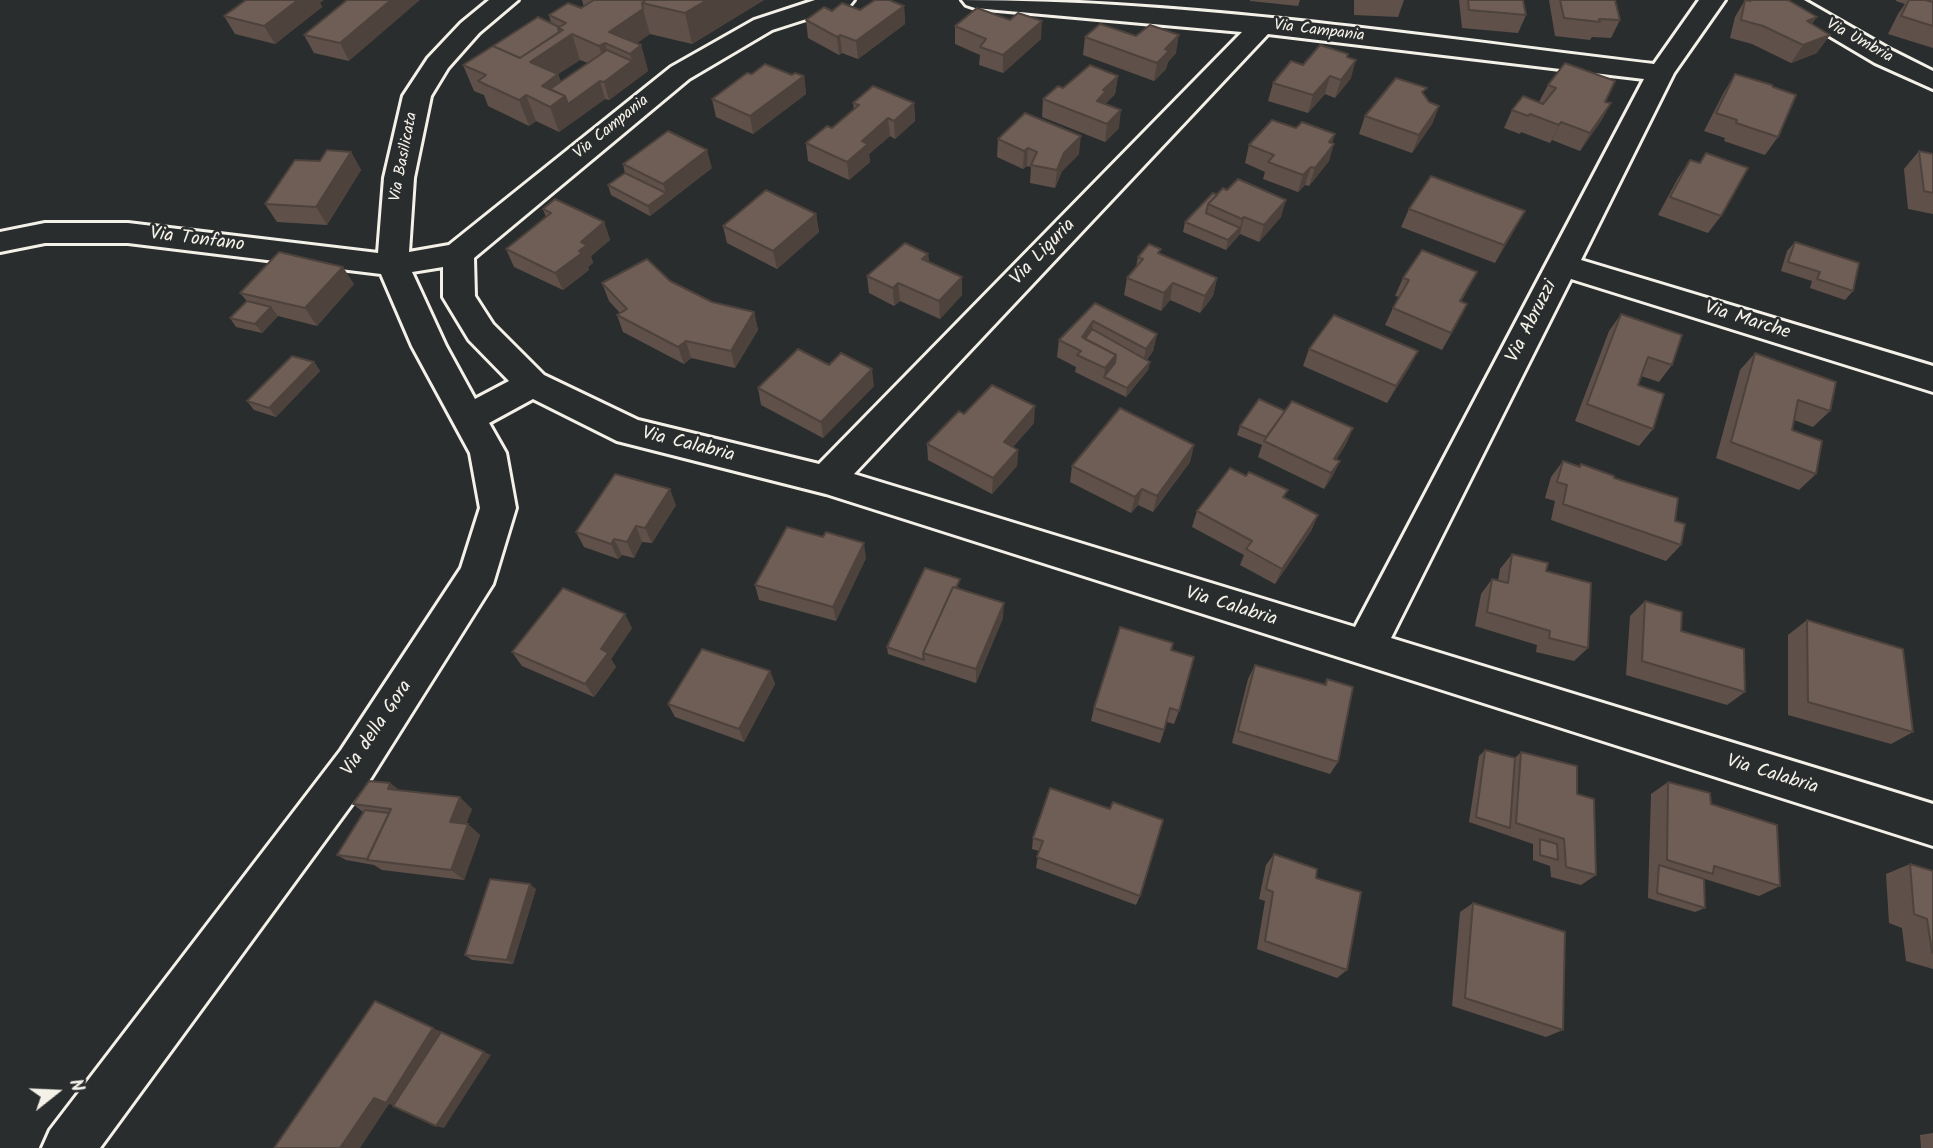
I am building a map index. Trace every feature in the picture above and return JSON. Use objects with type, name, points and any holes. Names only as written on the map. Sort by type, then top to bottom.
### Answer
[{"type":"street","name":"Via Basilicata","points":[[393,265],[399,178],[417,96],[437,64],[470,28],[505,0]]},
{"type":"street","name":"Via Campania","points":[[393,265],[458,254],[680,73],[763,24],[841,0]]},
{"type":"street","name":"Via Campania","points":[[975,0],[1262,26],[1661,73]]},
{"type":"street","name":"Via Abruzzi","points":[[1364,650],[1661,73],[1712,0]]},
{"type":"street","name":"Via Umbria","points":[[1786,0],[1884,57],[1933,81]]},
{"type":"street","name":"Via Liguria","points":[[826,480],[1262,26]]},
{"type":"street","name":"Via Tonfano","points":[[0,242],[45,233],[128,233],[393,265]]},
{"type":"street","name":"Via Calabria","points":[[458,254],[460,297],[481,332],[532,384],[629,431],[826,480],[1364,650],[1933,825]]},
{"type":"street","name":"Via della Gora","points":[[68,1148],[356,764],[480,573],[498,508],[488,453],[429,346],[393,265]]},
{"type":"street","name":"Via Marche","points":[[1562,265],[1933,380]]},
{"type":"street","points":[[469,418],[532,384]]},
{"type":"building","points":[[246,0],[298,0],[264,26],[224,16]]},
{"type":"building","points":[[347,0],[391,0],[340,43],[304,35]]},
{"type":"building","points":[[594,0],[646,0],[642,3],[643,9],[609,32],[641,45],[630,54],[605,43],[599,46],[572,34],[530,62],[558,74],[542,86],[565,96],[550,107],[526,95],[519,100],[478,81],[486,75],[463,65],[493,46],[520,58],[563,30],[558,28],[566,23],[549,15],[568,3],[581,8]]},
{"type":"building","points":[[646,0],[707,0],[685,13],[642,3]]},
{"type":"building","points":[[875,0],[889,0],[904,6],[856,41],[840,35],[837,37],[806,20],[824,7],[832,11],[842,3],[860,10]]},
{"type":"building","points":[[1468,0],[1523,0],[1526,15],[1469,10]]},
{"type":"building","points":[[1560,0],[1615,0],[1620,20],[1599,19],[1600,22],[1564,18]]},
{"type":"building","points":[[1745,0],[1788,0],[1817,17],[1807,21],[1830,35],[1803,45],[1763,26],[1741,20]]},
{"type":"building","points":[[1909,0],[1933,2],[1933,26],[1901,16]]},
{"type":"building","points":[[977,8],[1010,20],[1018,13],[1042,21],[1003,55],[980,47],[986,39],[955,26]]},
{"type":"building","points":[[538,17],[559,27],[559,32],[520,58],[493,46]]},
{"type":"building","points":[[1100,24],[1136,36],[1150,25],[1179,35],[1165,49],[1169,51],[1157,63],[1085,37]]},
{"type":"building","points":[[1320,45],[1348,54],[1347,57],[1356,60],[1341,80],[1330,76],[1313,95],[1273,83],[1291,61],[1303,65]]},
{"type":"building","points":[[607,50],[632,61],[568,104],[565,96],[550,89]]},
{"type":"building","points":[[1565,63],[1615,81],[1605,102],[1611,103],[1590,133],[1561,122],[1559,125],[1512,110],[1523,96],[1543,104],[1556,88],[1548,85]]},
{"type":"building","points":[[765,64],[792,75],[795,73],[804,76],[750,116],[712,99],[747,73],[752,74]]},
{"type":"building","points":[[1090,65],[1118,76],[1103,90],[1106,91],[1097,101],[1121,110],[1107,124],[1043,99],[1058,86],[1063,88]]},
{"type":"building","points":[[1735,74],[1796,95],[1778,137],[1736,123],[1737,120],[1716,113]]},
{"type":"building","points":[[1396,78],[1427,88],[1422,92],[1429,102],[1439,106],[1419,135],[1365,116]]},
{"type":"building","points":[[873,86],[914,103],[894,121],[888,118],[862,141],[868,144],[847,162],[806,143],[827,126],[832,128],[859,105],[853,103]]},
{"type":"building","points":[[1025,113],[1081,136],[1064,153],[1057,170],[1031,165],[1037,152],[1028,148],[1024,151],[998,139]]},
{"type":"building","points":[[1272,120],[1296,128],[1302,122],[1335,134],[1329,142],[1334,144],[1315,168],[1311,167],[1303,175],[1268,162],[1274,155],[1249,145]]},
{"type":"building","points":[[668,131],[707,150],[663,184],[623,164]]},
{"type":"building","points":[[327,150],[351,152],[316,207],[265,204],[295,160],[320,161]]},
{"type":"building","points":[[1919,151],[1933,154],[1933,193],[1924,191]]},
{"type":"building","points":[[1706,153],[1748,168],[1721,216],[1670,197],[1690,160],[1700,163]]},
{"type":"building","points":[[625,173],[666,193],[648,206],[608,185]]},
{"type":"building","points":[[1431,176],[1525,211],[1504,245],[1409,209]]},
{"type":"building","points":[[1238,179],[1286,200],[1264,225],[1244,217],[1242,219],[1208,204],[1223,188],[1227,190]]},
{"type":"building","points":[[766,190],[816,214],[773,251],[723,226]]},
{"type":"building","points":[[1213,193],[1217,195],[1208,204],[1206,213],[1240,228],[1228,240],[1185,222]]},
{"type":"building","points":[[555,199],[604,222],[581,242],[587,245],[579,251],[582,253],[555,273],[506,249],[551,213],[543,209]]},
{"type":"building","points":[[1795,242],[1859,263],[1853,291],[1817,279],[1820,272],[1788,262]]},
{"type":"building","points":[[905,243],[928,254],[922,259],[962,277],[939,301],[898,283],[893,288],[867,276]]},
{"type":"building","points":[[1149,244],[1161,249],[1158,253],[1217,278],[1205,296],[1173,283],[1164,293],[1127,278],[1143,259],[1138,257]]},
{"type":"building","points":[[1422,250],[1477,272],[1460,301],[1467,304],[1451,333],[1393,308],[1409,280],[1403,278]]},
{"type":"building","points":[[279,252],[343,267],[305,308],[240,293]]},
{"type":"building","points":[[647,259],[670,281],[712,302],[754,312],[731,351],[686,341],[678,347],[617,315],[627,309],[602,283]]},
{"type":"building","points":[[247,301],[271,307],[255,324],[230,318]]},
{"type":"building","points":[[1095,303],[1157,334],[1146,349],[1093,321],[1082,337],[1116,355],[1105,368],[1077,355],[1081,351],[1059,340]]},
{"type":"building","points":[[1621,314],[1682,335],[1672,365],[1648,357],[1638,385],[1664,394],[1653,429],[1587,404]]},
{"type":"building","points":[[1334,315],[1418,351],[1396,386],[1309,349]]},
{"type":"building","points":[[1092,329],[1150,362],[1127,388],[1104,377],[1115,363],[1116,355],[1085,339]]},
{"type":"building","points":[[798,349],[829,365],[841,353],[872,369],[821,422],[758,388]]},
{"type":"building","points":[[1755,353],[1836,382],[1830,411],[1798,400],[1792,430],[1822,441],[1816,474],[1731,442]]},
{"type":"building","points":[[292,356],[314,362],[269,408],[247,401]]},
{"type":"building","points":[[992,385],[1035,406],[1004,442],[1018,450],[993,478],[927,444],[959,411],[964,414]]},
{"type":"building","points":[[1259,399],[1285,411],[1266,437],[1240,426]]},
{"type":"building","points":[[1292,401],[1353,428],[1334,459],[1340,461],[1331,473],[1264,441]]},
{"type":"building","points":[[1120,408],[1194,445],[1157,496],[1142,489],[1135,497],[1072,466]]},
{"type":"building","points":[[1563,461],[1580,467],[1581,464],[1614,478],[1678,498],[1675,521],[1685,524],[1681,545],[1563,504],[1567,485],[1557,482]]},
{"type":"building","points":[[1230,468],[1246,476],[1249,472],[1288,490],[1283,497],[1318,515],[1282,569],[1246,549],[1252,541],[1197,511]]},
{"type":"building","points":[[615,474],[670,489],[645,528],[636,526],[627,542],[614,539],[611,544],[576,532]]},
{"type":"building","points":[[787,527],[823,537],[826,532],[864,543],[833,607],[755,585]]},
{"type":"building","points":[[1512,554],[1548,563],[1546,571],[1591,583],[1588,648],[1549,638],[1550,631],[1487,612],[1492,579],[1508,583]]},
{"type":"building","points":[[925,568],[960,579],[956,588],[953,587],[923,653],[924,660],[887,647]]},
{"type":"building","points":[[953,587],[1004,603],[976,669],[923,653]]},
{"type":"building","points":[[563,588],[625,614],[601,649],[608,653],[585,684],[512,652]]},
{"type":"building","points":[[1645,601],[1682,612],[1681,631],[1744,649],[1745,692],[1642,661]]},
{"type":"building","points":[[1807,620],[1903,649],[1913,732],[1808,702]]},
{"type":"building","points":[[1120,627],[1173,643],[1171,650],[1194,657],[1179,711],[1170,708],[1164,730],[1094,708]]},
{"type":"building","points":[[702,649],[770,671],[739,729],[668,704]]},
{"type":"building","points":[[1255,665],[1326,685],[1327,679],[1353,687],[1338,762],[1238,731]]},
{"type":"building","points":[[1485,750],[1515,758],[1510,828],[1476,817]]},
{"type":"building","points":[[1521,752],[1577,766],[1577,794],[1594,799],[1596,875],[1566,867],[1564,839],[1516,823]]},
{"type":"building","points":[[369,781],[390,783],[388,789],[460,797],[450,822],[468,824],[451,870],[367,860],[391,809],[353,804]]},
{"type":"building","points":[[1668,782],[1710,793],[1711,804],[1777,825],[1780,886],[1714,866],[1713,874],[1667,860]]},
{"type":"building","points":[[1050,788],[1110,809],[1113,802],[1163,820],[1140,896],[1037,857],[1043,841],[1033,838]]},
{"type":"building","points":[[365,810],[389,813],[367,859],[337,855]]},
{"type":"building","points":[[1540,839],[1557,844],[1558,860],[1540,855]]},
{"type":"building","points":[[1274,854],[1317,869],[1316,878],[1361,892],[1347,970],[1265,941],[1273,892],[1266,889]]},
{"type":"building","points":[[1910,864],[1933,871],[1933,953],[1927,919],[1914,914]]},
{"type":"building","points":[[1659,865],[1704,879],[1705,908],[1657,893]]},
{"type":"building","points":[[490,879],[530,884],[507,960],[465,955]]},
{"type":"building","points":[[1473,903],[1565,932],[1563,1030],[1465,998]]},
{"type":"building","points":[[375,1001],[433,1028],[386,1103],[374,1098],[340,1148],[274,1148]]},
{"type":"building","points":[[441,1032],[484,1052],[436,1126],[393,1106]]}]
